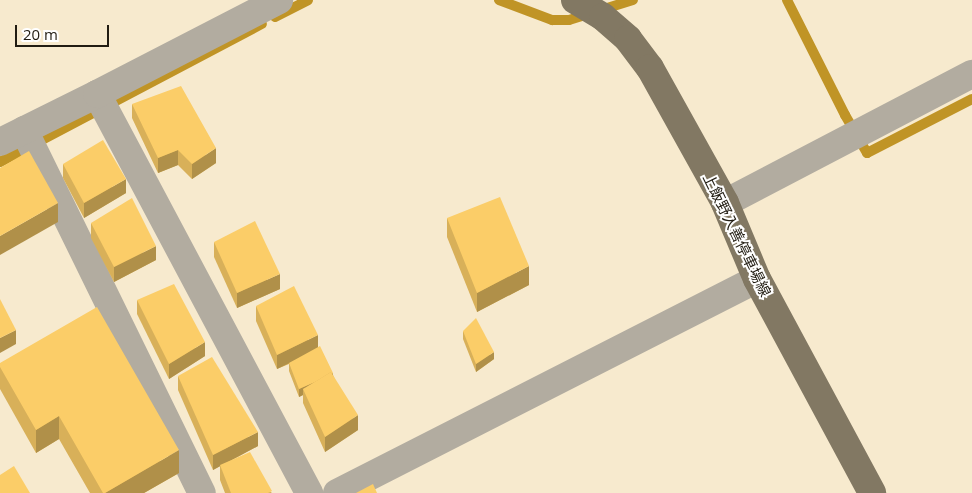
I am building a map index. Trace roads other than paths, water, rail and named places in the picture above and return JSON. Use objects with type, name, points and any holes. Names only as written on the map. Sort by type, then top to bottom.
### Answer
[{"type":"main road","name":"上飯野入善停車場線","points":[[581,1],[628,39],[650,68],[725,203],[757,279],[872,493]]},
{"type":"street","points":[[202,493],[12,136],[278,0]]},
{"type":"street","points":[[725,203],[972,74]]},
{"type":"street","points":[[97,94],[309,493]]},
{"type":"street","points":[[337,493],[757,279]]},
{"type":"waterway","points":[[275,17],[308,0]]},
{"type":"waterway","points":[[499,0],[552,20],[569,20],[633,0]]},
{"type":"waterway","points":[[787,0],[845,115],[867,153],[972,99]]},
{"type":"waterway","points":[[0,162],[262,24]]}]
